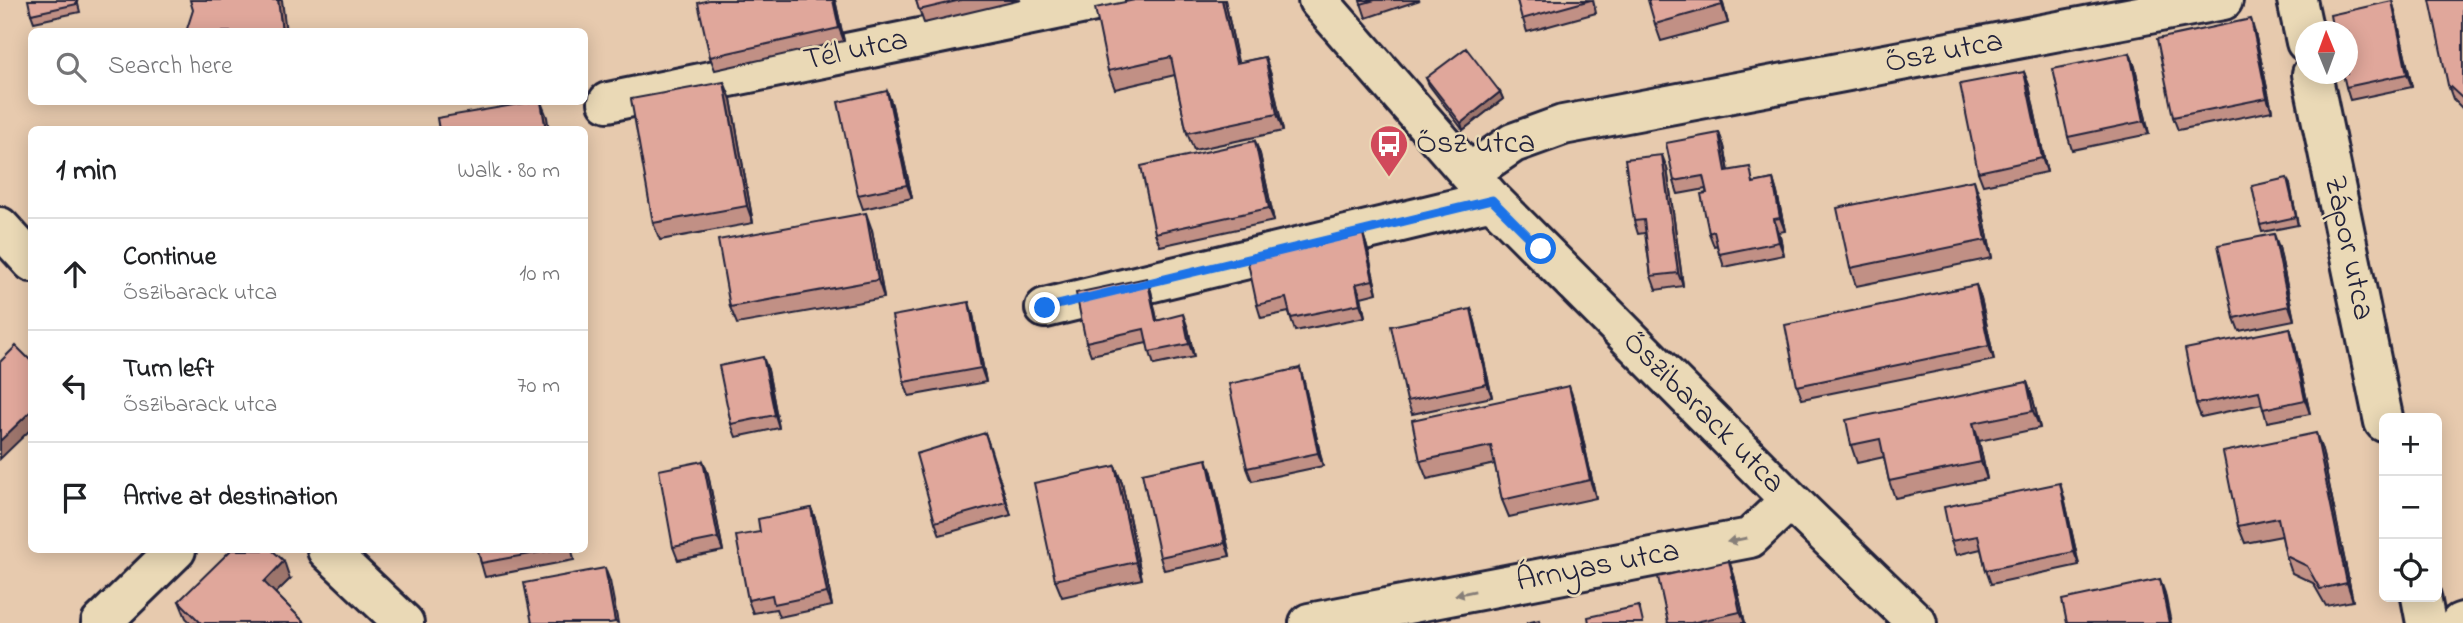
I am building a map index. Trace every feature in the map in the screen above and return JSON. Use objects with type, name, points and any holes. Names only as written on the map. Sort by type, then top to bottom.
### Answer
[{"type":"street","name":"Tél utca","points":[[608,102],[1105,0]]},
{"type":"street","name":"Őszibarack utca","points":[[1318,0],[1480,187],[1790,500],[1917,623]]},
{"type":"street","name":"Ősz utca","points":[[1480,187],[1513,143],[1563,125],[2223,0]]},
{"type":"street","points":[[2297,0],[2301,21]]},
{"type":"street","name":"Zápor utca","points":[[2314,84],[2382,413]]},
{"type":"street","points":[[1045,308],[1480,187]]},
{"type":"street","points":[[0,227],[28,258]]},
{"type":"street","name":"Árnyas utca","points":[[1309,623],[1750,538],[1790,500]]},
{"type":"street","points":[[101,623],[173,553]]},
{"type":"street","points":[[330,553],[404,623]]},
{"type":"street","points":[[2422,602],[2426,623]]},
{"type":"building","points":[[28,0],[76,0],[77,4],[31,14]]},
{"type":"building","points":[[190,0],[278,0],[282,28],[187,28],[193,10]]},
{"type":"building","points":[[709,0],[833,0],[839,28],[710,57],[698,3]]},
{"type":"building","points":[[916,0],[961,0],[919,10]]},
{"type":"building","points":[[1135,0],[1222,0],[1236,63],[1265,57],[1277,114],[1187,133],[1171,57],[1108,71],[1095,8]]},
{"type":"building","points":[[1517,0],[1591,0],[1522,19]]},
{"type":"building","points":[[1648,0],[1721,0],[1722,5],[1655,24]]},
{"type":"building","points":[[2430,0],[2463,0],[2463,99],[2448,85]]},
{"type":"building","points":[[2392,1],[2407,74],[2346,87],[2345,84],[2358,84],[2358,21],[2331,21],[2330,15]]},
{"type":"building","points":[[2251,19],[2267,98],[2173,117],[2157,39]]},
{"type":"building","points":[[1466,48],[1500,92],[1461,123],[1426,78]]},
{"type":"building","points":[[2130,53],[2144,121],[2068,137],[2053,69]]},
{"type":"building","points":[[2024,72],[2042,158],[1978,172],[1960,84]]},
{"type":"building","points":[[724,82],[747,206],[653,223],[631,99]]},
{"type":"building","points":[[887,91],[907,185],[858,195],[838,102]]},
{"type":"building","points":[[513,105],[542,105],[545,126],[438,126],[437,118]]},
{"type":"building","points":[[1719,133],[1726,171],[1750,167],[1753,183],[1773,179],[1780,218],[1774,219],[1779,242],[1719,254],[1714,231],[1709,233],[1701,194],[1707,193],[1703,176],[1674,181],[1666,143]]},
{"type":"building","points":[[1255,141],[1269,208],[1155,233],[1141,166]]},
{"type":"building","points":[[1662,155],[1678,273],[1651,276],[1644,220],[1634,221],[1625,159]]},
{"type":"building","points":[[2287,178],[2296,217],[2260,225],[2252,186]]},
{"type":"building","points":[[1974,180],[1986,240],[1850,268],[1837,208]]},
{"type":"building","points":[[866,213],[878,280],[730,307],[718,240]]},
{"type":"building","points":[[1363,234],[1373,280],[1356,284],[1360,304],[1291,318],[1286,298],[1257,305],[1247,258]]},
{"type":"building","points":[[2274,234],[2289,306],[2234,318],[2218,245]]},
{"type":"building","points":[[1147,278],[1156,321],[1183,314],[1189,344],[1149,352],[1144,329],[1086,342],[1076,293]]},
{"type":"building","points":[[1976,285],[1989,346],[1797,386],[1785,325]]},
{"type":"building","points":[[969,302],[981,368],[904,382],[892,316]]},
{"type":"building","points":[[1471,309],[1487,384],[1407,401],[1391,326]]},
{"type":"building","points":[[2290,328],[2305,400],[2263,409],[2259,391],[2196,404],[2185,349]]},
{"type":"building","points":[[16,346],[28,358],[28,414],[0,441],[0,362]]},
{"type":"building","points":[[763,357],[775,415],[731,424],[719,366]]},
{"type":"building","points":[[1300,368],[1318,453],[1247,468],[1229,384]]},
{"type":"building","points":[[2027,382],[2033,411],[1973,423],[1981,462],[1889,481],[1880,439],[1851,445],[1846,420]]},
{"type":"building","points":[[1569,386],[1590,480],[1502,500],[1491,446],[1420,461],[1412,420]]},
{"type":"building","points":[[985,433],[1006,502],[935,522],[916,454]]},
{"type":"building","points":[[2316,433],[2347,583],[2320,589],[2307,566],[2286,556],[2278,518],[2238,526],[2223,452]]},
{"type":"building","points":[[1207,459],[1225,543],[1160,557],[1142,473]]},
{"type":"building","points":[[703,461],[718,538],[673,547],[659,470]]},
{"type":"building","points":[[1115,466],[1136,562],[1055,580],[1034,483]]},
{"type":"building","points":[[2060,483],[2074,552],[1986,570],[1978,536],[1951,541],[1944,507]]},
{"type":"building","points":[[811,508],[827,593],[774,604],[772,595],[748,600],[736,536],[760,532],[758,519]]},
{"type":"building","points":[[228,553],[275,553],[284,561],[264,582],[305,623],[201,623],[179,601]]},
{"type":"building","points":[[479,553],[536,553],[481,563]]},
{"type":"building","points":[[1729,561],[1740,612],[1691,623],[1668,623],[1658,577]]},
{"type":"building","points":[[605,568],[615,622],[532,623],[524,583]]},
{"type":"building","points":[[2160,579],[2169,623],[2067,623],[2062,600]]},
{"type":"building","points":[[1639,606],[1643,623],[1589,623],[1588,617]]},
{"type":"place","name":"Ősz utca","points":[[1389,178]]},
{"type":"route","points":[[1045,308],[1492,200],[1541,249]]}]
